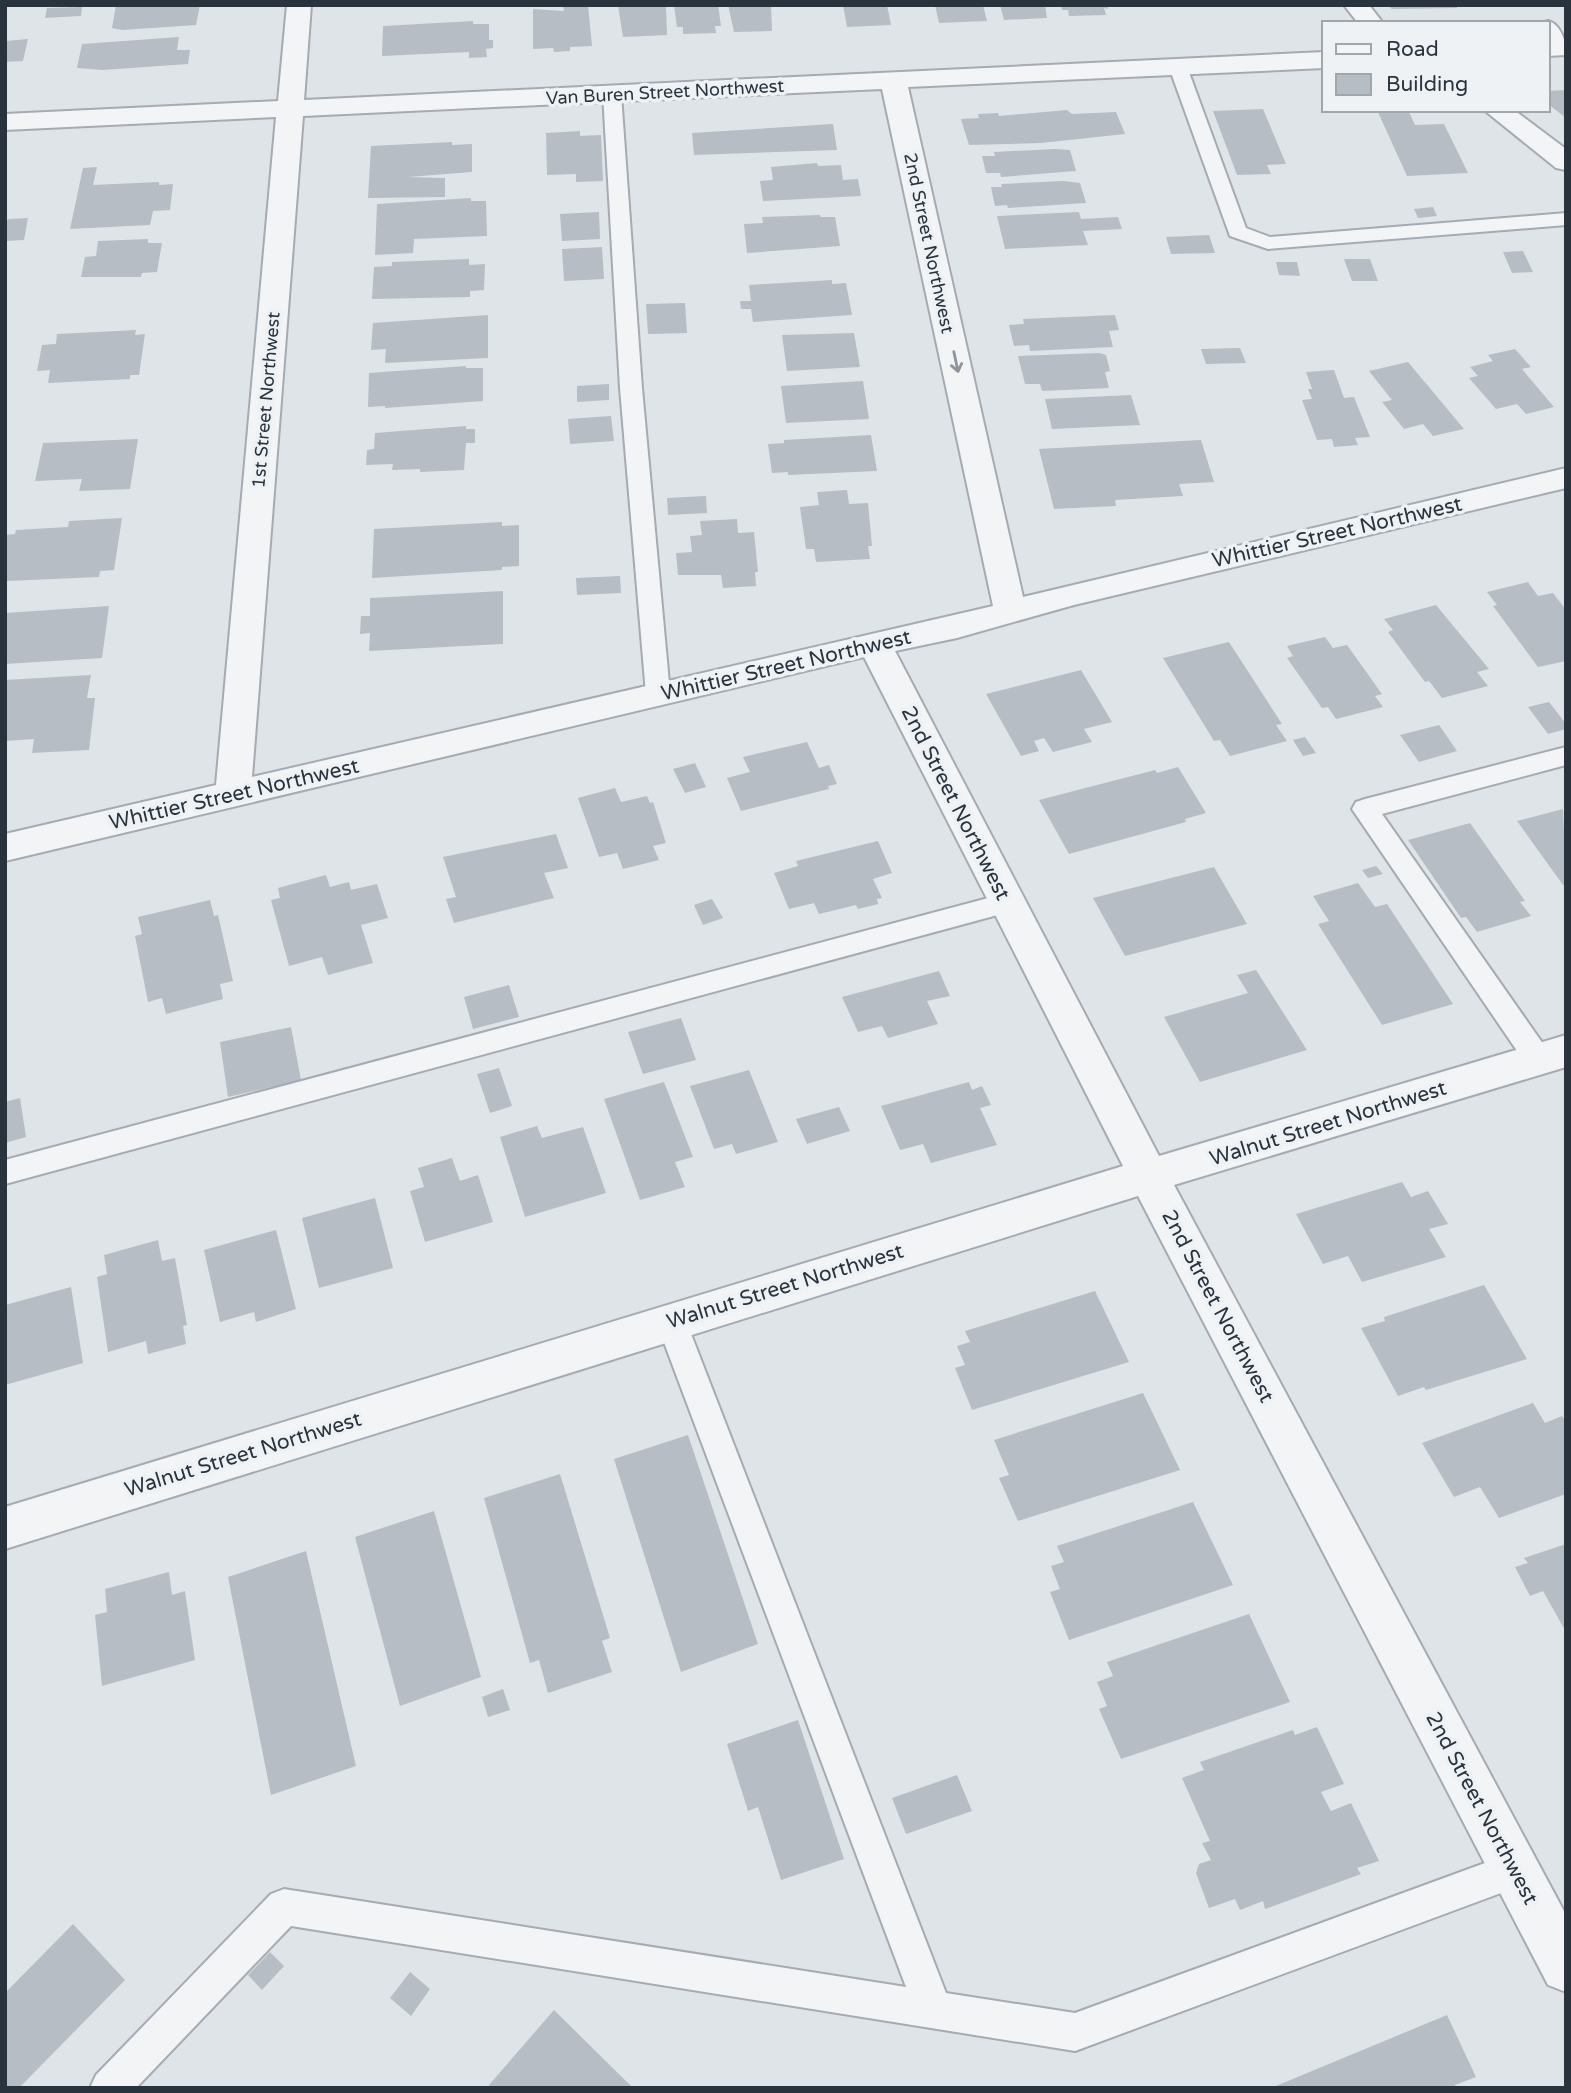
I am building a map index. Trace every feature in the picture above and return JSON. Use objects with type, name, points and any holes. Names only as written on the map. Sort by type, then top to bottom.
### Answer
[{"type":"street","name":"1st Street Northwest","points":[[233,794],[299,5]]},
{"type":"street","points":[[1356,5],[1369,21]]},
{"type":"street","name":"Van Buren Street Northwest","points":[[5,122],[1322,60]]},
{"type":"street","name":"2nd Street Northwest","points":[[893,80],[1010,610]]},
{"type":"street","points":[[1500,112],[1566,162]]},
{"type":"street","name":"Whittier Street Northwest","points":[[5,848],[874,643],[957,627],[1010,610],[1566,478]]},
{"type":"street","name":"2nd Street Northwest","points":[[874,643],[1150,1177],[1566,1967]]},
{"type":"street","name":"Walnut Street Northwest","points":[[5,1528],[671,1321],[1552,1055]]},
{"type":"lane","points":[[1178,67],[1237,232],[1268,243],[1566,219]]},
{"type":"lane","points":[[612,94],[631,388],[658,694]]},
{"type":"lane","points":[[1552,1055],[1365,809],[1566,755]]},
{"type":"lane","points":[[5,1172],[1007,903]]},
{"type":"lane","points":[[671,1321],[934,2011]]},
{"type":"lane","points":[[109,2088],[284,1907],[1074,2032],[1515,1870]]},
{"type":"building","points":[[116,5],[200,5],[196,25],[122,30],[112,28]]},
{"type":"building","points":[[563,5],[588,5],[592,46],[570,47],[570,51],[554,52],[553,48],[533,49],[533,9],[564,11]]},
{"type":"building","points":[[618,5],[666,5],[667,35],[623,37]]},
{"type":"building","points":[[674,5],[718,5],[721,26],[715,26],[716,33],[683,34],[683,27],[677,27]]},
{"type":"building","points":[[728,5],[771,5],[772,31],[734,32]]},
{"type":"building","points":[[843,5],[887,5],[891,25],[847,27]]},
{"type":"building","points":[[935,5],[983,5],[987,21],[939,23]]},
{"type":"building","points":[[1000,5],[1045,5],[1047,18],[1004,20]]},
{"type":"building","points":[[1061,5],[1107,5],[1108,9],[1104,8],[1106,15],[1069,16],[1068,10],[1062,10]]},
{"type":"building","points":[[1387,5],[1457,5],[1457,8],[1392,9]]},
{"type":"building","points":[[82,7],[81,16],[45,18],[47,8]]},
{"type":"building","points":[[473,21],[473,24],[489,24],[489,40],[493,40],[493,48],[486,49],[487,57],[469,58],[469,52],[382,56],[383,26]]},
{"type":"building","points":[[179,37],[177,50],[190,50],[188,64],[103,70],[77,68],[82,44]]},
{"type":"building","points":[[28,39],[23,61],[5,62],[5,41]]},
{"type":"building","points":[[1566,90],[1566,118],[1550,106],[1550,91]]},
{"type":"building","points":[[1263,109],[1286,164],[1267,165],[1271,174],[1237,175],[1213,111]]},
{"type":"building","points":[[1067,110],[1072,114],[1116,112],[1125,134],[1041,143],[969,145],[961,119],[979,118],[978,114],[998,113],[999,116]]},
{"type":"building","points":[[1378,112],[1409,112],[1415,125],[1444,124],[1468,173],[1407,176]]},
{"type":"building","points":[[833,124],[837,150],[694,155],[692,133]]},
{"type":"building","points":[[580,131],[580,136],[601,135],[603,181],[576,182],[576,174],[547,175],[546,133]]},
{"type":"building","points":[[452,142],[452,145],[472,144],[472,172],[408,177],[445,178],[445,197],[368,198],[371,146]]},
{"type":"building","points":[[1070,150],[1076,171],[1001,177],[1000,173],[986,173],[982,156],[995,156],[994,152]]},
{"type":"building","points":[[817,163],[818,166],[841,165],[843,180],[858,179],[861,196],[763,201],[760,181],[773,180],[771,167]]},
{"type":"building","points":[[97,167],[93,185],[159,182],[159,185],[173,184],[170,210],[153,211],[150,225],[70,229],[83,168]]},
{"type":"building","points":[[1063,181],[1080,183],[1086,203],[1008,208],[1007,205],[995,206],[991,187],[1002,187],[1001,184]]},
{"type":"building","points":[[471,198],[471,201],[486,201],[487,236],[414,239],[413,253],[375,255],[377,204]]},
{"type":"building","points":[[1433,207],[1437,216],[1418,218],[1414,209]]},
{"type":"building","points":[[599,212],[600,239],[562,241],[560,214]]},
{"type":"building","points":[[1079,212],[1081,219],[1118,217],[1122,229],[1083,231],[1088,245],[1005,249],[997,216]]},
{"type":"building","points":[[762,217],[835,217],[840,246],[747,253],[744,224],[763,223]]},
{"type":"building","points":[[28,218],[24,240],[5,241],[5,222],[9,219]]},
{"type":"building","points":[[1209,235],[1215,253],[1171,254],[1166,237]]},
{"type":"building","points":[[148,239],[148,243],[162,243],[157,272],[142,273],[141,277],[81,277],[85,257],[96,256],[98,241]]},
{"type":"building","points":[[602,247],[604,279],[564,281],[562,249]]},
{"type":"building","points":[[1523,251],[1533,272],[1512,273],[1503,252]]},
{"type":"building","points":[[469,259],[469,265],[485,264],[484,290],[470,291],[470,297],[372,299],[374,267],[392,266],[392,262]]},
{"type":"building","points":[[1344,259],[1370,259],[1378,281],[1352,281]]},
{"type":"building","points":[[1276,262],[1297,262],[1300,276],[1279,275]]},
{"type":"building","points":[[832,280],[832,284],[846,283],[852,315],[753,322],[751,309],[741,309],[740,301],[751,301],[749,285]]},
{"type":"building","points":[[685,303],[687,333],[648,334],[646,304]]},
{"type":"building","points":[[488,315],[488,358],[385,363],[386,349],[371,350],[373,323]]},
{"type":"building","points":[[1115,315],[1119,330],[1109,331],[1113,347],[1030,351],[1029,345],[1014,346],[1009,325],[1024,324],[1023,319]]},
{"type":"building","points":[[136,330],[135,335],[145,334],[139,375],[130,375],[130,379],[48,383],[50,370],[37,371],[42,345],[56,344],[57,334]]},
{"type":"building","points":[[854,333],[860,367],[787,371],[782,335]]},
{"type":"building","points":[[1240,348],[1246,363],[1206,364],[1201,349]]},
{"type":"building","points":[[1515,349],[1531,367],[1522,369],[1554,407],[1526,414],[1517,404],[1496,409],[1469,378],[1478,376],[1470,367],[1493,361],[1488,355]]},
{"type":"building","points":[[1106,355],[1110,371],[1105,372],[1109,388],[1042,391],[1040,384],[1025,384],[1018,356]]},
{"type":"building","points":[[1408,362],[1464,429],[1433,436],[1423,424],[1404,429],[1382,402],[1392,400],[1369,371]]},
{"type":"building","points":[[466,366],[483,368],[483,401],[368,407],[369,373]]},
{"type":"building","points":[[1334,370],[1344,398],[1354,397],[1370,437],[1355,438],[1358,445],[1334,447],[1332,439],[1317,440],[1302,400],[1312,399],[1308,389],[1312,389],[1306,372]]},
{"type":"building","points":[[863,381],[869,419],[786,423],[781,386]]},
{"type":"building","points":[[609,384],[609,400],[577,402],[577,386]]},
{"type":"building","points":[[1131,395],[1140,425],[1052,429],[1045,399]]},
{"type":"building","points":[[611,416],[614,441],[570,444],[568,419]]},
{"type":"building","points":[[466,426],[466,429],[475,429],[475,443],[466,443],[464,470],[420,472],[420,469],[392,470],[393,464],[366,465],[367,450],[374,449],[375,433]]},
{"type":"building","points":[[871,435],[877,471],[788,475],[788,472],[772,473],[768,444],[784,443],[784,440]]},
{"type":"building","points":[[138,439],[130,489],[79,491],[82,479],[35,481],[43,443]]},
{"type":"building","points":[[1201,440],[1214,482],[1179,484],[1183,496],[1115,500],[1116,506],[1054,509],[1039,449]]},
{"type":"building","points":[[847,490],[849,504],[868,503],[872,546],[868,546],[870,559],[816,562],[814,549],[806,549],[800,507],[819,505],[817,492]]},
{"type":"building","points":[[706,496],[707,513],[668,515],[667,498]]},
{"type":"building","points":[[122,518],[114,570],[100,571],[99,577],[7,581],[5,535],[15,534],[16,530],[68,527],[69,521]]},
{"type":"building","points":[[737,519],[738,533],[754,532],[758,572],[755,572],[756,586],[723,588],[721,575],[678,575],[676,553],[692,552],[690,536],[702,535],[700,521]]},
{"type":"building","points":[[502,522],[502,526],[519,525],[519,566],[502,567],[502,570],[372,578],[374,529]]},
{"type":"building","points":[[620,576],[621,593],[577,595],[576,578]]},
{"type":"building","points":[[1528,582],[1538,596],[1553,593],[1566,610],[1566,661],[1538,667],[1493,606],[1497,605],[1487,592]]},
{"type":"building","points":[[503,591],[503,644],[369,651],[370,633],[360,634],[361,616],[370,616],[370,598]]},
{"type":"building","points":[[1436,605],[1489,669],[1477,672],[1488,686],[1442,698],[1429,681],[1425,682],[1388,632],[1393,630],[1384,619]]},
{"type":"building","points":[[109,606],[102,658],[5,664],[5,613]]},
{"type":"building","points":[[1325,637],[1333,648],[1347,645],[1382,694],[1375,696],[1383,707],[1336,719],[1328,707],[1322,708],[1287,658],[1293,656],[1287,646]]},
{"type":"building","points":[[1229,642],[1282,724],[1276,725],[1287,741],[1230,756],[1220,740],[1214,741],[1163,658]]},
{"type":"building","points":[[1081,670],[1112,722],[1084,729],[1092,742],[1053,752],[1044,738],[1034,741],[1039,751],[1021,756],[986,694]]},
{"type":"building","points":[[91,675],[87,698],[95,698],[89,750],[32,753],[34,739],[5,741],[5,680]]},
{"type":"building","points":[[1549,702],[1566,724],[1566,729],[1548,734],[1528,707]]},
{"type":"building","points":[[1439,725],[1457,751],[1419,762],[1400,735]]},
{"type":"building","points":[[1305,737],[1316,753],[1303,756],[1293,740]]},
{"type":"building","points":[[807,742],[819,768],[829,765],[837,784],[828,786],[829,789],[741,811],[727,778],[750,772],[743,757]]},
{"type":"building","points":[[695,763],[706,787],[685,793],[673,769]]},
{"type":"building","points":[[1178,767],[1206,813],[1185,819],[1186,822],[1069,854],[1039,800],[1155,770],[1157,773]]},
{"type":"building","points":[[615,788],[621,802],[647,796],[650,803],[653,802],[666,843],[653,846],[659,860],[623,869],[617,853],[599,857],[578,798]]},
{"type":"building","points":[[1563,809],[1566,884],[1563,885],[1517,821]]},
{"type":"building","points":[[1470,823],[1525,901],[1520,902],[1531,916],[1477,932],[1466,917],[1461,918],[1408,840]]},
{"type":"building","points":[[556,834],[568,868],[544,873],[554,898],[454,923],[446,899],[456,897],[443,857]]},
{"type":"building","points":[[878,841],[892,873],[873,879],[882,898],[877,899],[878,904],[858,909],[856,905],[819,914],[814,903],[789,909],[774,873],[798,866],[796,861]]},
{"type":"building","points":[[1376,866],[1383,874],[1368,878],[1362,870]]},
{"type":"building","points":[[1214,867],[1247,924],[1125,956],[1093,898]]},
{"type":"building","points":[[326,875],[330,887],[349,882],[351,890],[377,884],[388,918],[361,925],[373,963],[328,975],[322,957],[289,966],[271,900],[280,898],[278,888]]},
{"type":"building","points":[[1358,883],[1375,907],[1387,904],[1453,1004],[1382,1025],[1318,924],[1329,921],[1313,896]]},
{"type":"building","points":[[712,899],[723,918],[703,925],[694,905]]},
{"type":"building","points":[[210,900],[214,916],[218,915],[233,981],[220,984],[223,999],[166,1014],[162,998],[148,1002],[135,936],[142,934],[138,917]]},
{"type":"building","points":[[1256,970],[1307,1050],[1200,1082],[1164,1017],[1248,993],[1237,975]]},
{"type":"building","points":[[939,971],[950,996],[927,1001],[938,1024],[888,1038],[882,1026],[858,1032],[842,997]]},
{"type":"building","points":[[509,985],[519,1017],[473,1029],[464,997]]},
{"type":"building","points":[[681,1018],[696,1060],[643,1074],[628,1032]]},
{"type":"building","points":[[291,1027],[301,1080],[228,1097],[220,1042]]},
{"type":"building","points":[[499,1068],[512,1106],[490,1113],[477,1074]]},
{"type":"building","points":[[749,1070],[778,1142],[736,1154],[732,1144],[714,1149],[690,1086]]},
{"type":"building","points":[[664,1082],[693,1157],[675,1162],[685,1187],[640,1200],[604,1099]]},
{"type":"building","points":[[969,1082],[972,1090],[982,1086],[991,1105],[980,1108],[997,1145],[931,1163],[923,1144],[900,1150],[881,1106]]},
{"type":"building","points":[[20,1098],[26,1137],[5,1143],[5,1102]]},
{"type":"building","points":[[839,1107],[850,1131],[807,1144],[796,1119]]},
{"type":"building","points":[[537,1126],[542,1138],[583,1127],[606,1193],[525,1217],[500,1137]]},
{"type":"building","points":[[452,1158],[460,1181],[478,1175],[493,1222],[425,1242],[410,1191],[424,1187],[418,1168]]},
{"type":"building","points":[[1402,1182],[1411,1197],[1428,1191],[1448,1224],[1429,1229],[1446,1257],[1362,1282],[1348,1256],[1323,1264],[1296,1214]]},
{"type":"building","points":[[375,1198],[393,1268],[319,1288],[302,1218]]},
{"type":"building","points":[[276,1230],[296,1309],[256,1322],[254,1312],[220,1322],[204,1250]]},
{"type":"building","points":[[158,1240],[162,1261],[175,1258],[187,1325],[183,1326],[186,1344],[148,1354],[146,1341],[108,1352],[97,1277],[107,1274],[104,1255]]},
{"type":"building","points":[[1484,1285],[1527,1359],[1398,1396],[1361,1328],[1385,1321],[1384,1317]]},
{"type":"building","points":[[71,1287],[83,1363],[5,1385],[5,1305]]},
{"type":"building","points":[[1095,1291],[1129,1362],[972,1410],[955,1368],[965,1365],[957,1346],[970,1342],[965,1331]]},
{"type":"building","points":[[1143,1393],[1180,1470],[1018,1521],[999,1478],[1009,1475],[994,1440]]},
{"type":"building","points":[[1533,1403],[1545,1423],[1562,1416],[1566,1422],[1566,1494],[1499,1518],[1480,1487],[1454,1497],[1422,1443]]},
{"type":"building","points":[[688,1435],[758,1644],[681,1672],[614,1459]]},
{"type":"building","points":[[560,1474],[610,1638],[602,1641],[612,1672],[548,1693],[539,1660],[530,1663],[484,1498]]},
{"type":"building","points":[[1193,1502],[1233,1585],[1069,1640],[1050,1592],[1060,1589],[1051,1566],[1064,1562],[1057,1546]]},
{"type":"building","points":[[434,1511],[481,1677],[400,1706],[355,1537]]},
{"type":"building","points":[[1566,1544],[1566,1632],[1543,1591],[1530,1596],[1515,1567],[1528,1563],[1524,1558]]},
{"type":"building","points":[[306,1551],[356,1766],[271,1795],[228,1577]]},
{"type":"building","points":[[169,1572],[172,1595],[185,1591],[195,1660],[102,1686],[95,1615],[107,1612],[105,1589]]},
{"type":"building","points":[[1249,1614],[1290,1702],[1121,1759],[1099,1709],[1107,1706],[1097,1682],[1113,1676],[1107,1662]]},
{"type":"building","points":[[503,1689],[510,1710],[488,1717],[482,1697]]},
{"type":"building","points":[[798,1720],[844,1859],[781,1880],[758,1807],[748,1811],[727,1744]]},
{"type":"building","points":[[1317,1727],[1344,1784],[1321,1792],[1331,1811],[1351,1803],[1379,1861],[1357,1868],[1361,1874],[1265,1909],[1263,1901],[1240,1910],[1235,1899],[1209,1908],[1196,1873],[1199,1864],[1211,1860],[1202,1843],[1210,1841],[1182,1778],[1204,1770],[1200,1762],[1293,1730],[1295,1735]]},
{"type":"building","points":[[957,1775],[972,1811],[906,1834],[892,1798]]},
{"type":"building","points":[[73,1924],[125,1980],[19,2088],[5,2088],[5,1993]]},
{"type":"building","points":[[270,1952],[284,1966],[262,1990],[248,1975]]},
{"type":"building","points":[[410,1972],[430,1989],[411,2016],[390,1998]]},
{"type":"building","points":[[554,2010],[633,2088],[491,2088],[489,2085]]},
{"type":"building","points":[[1447,2015],[1476,2077],[1455,2085],[1456,2088],[1271,2088]]}]
